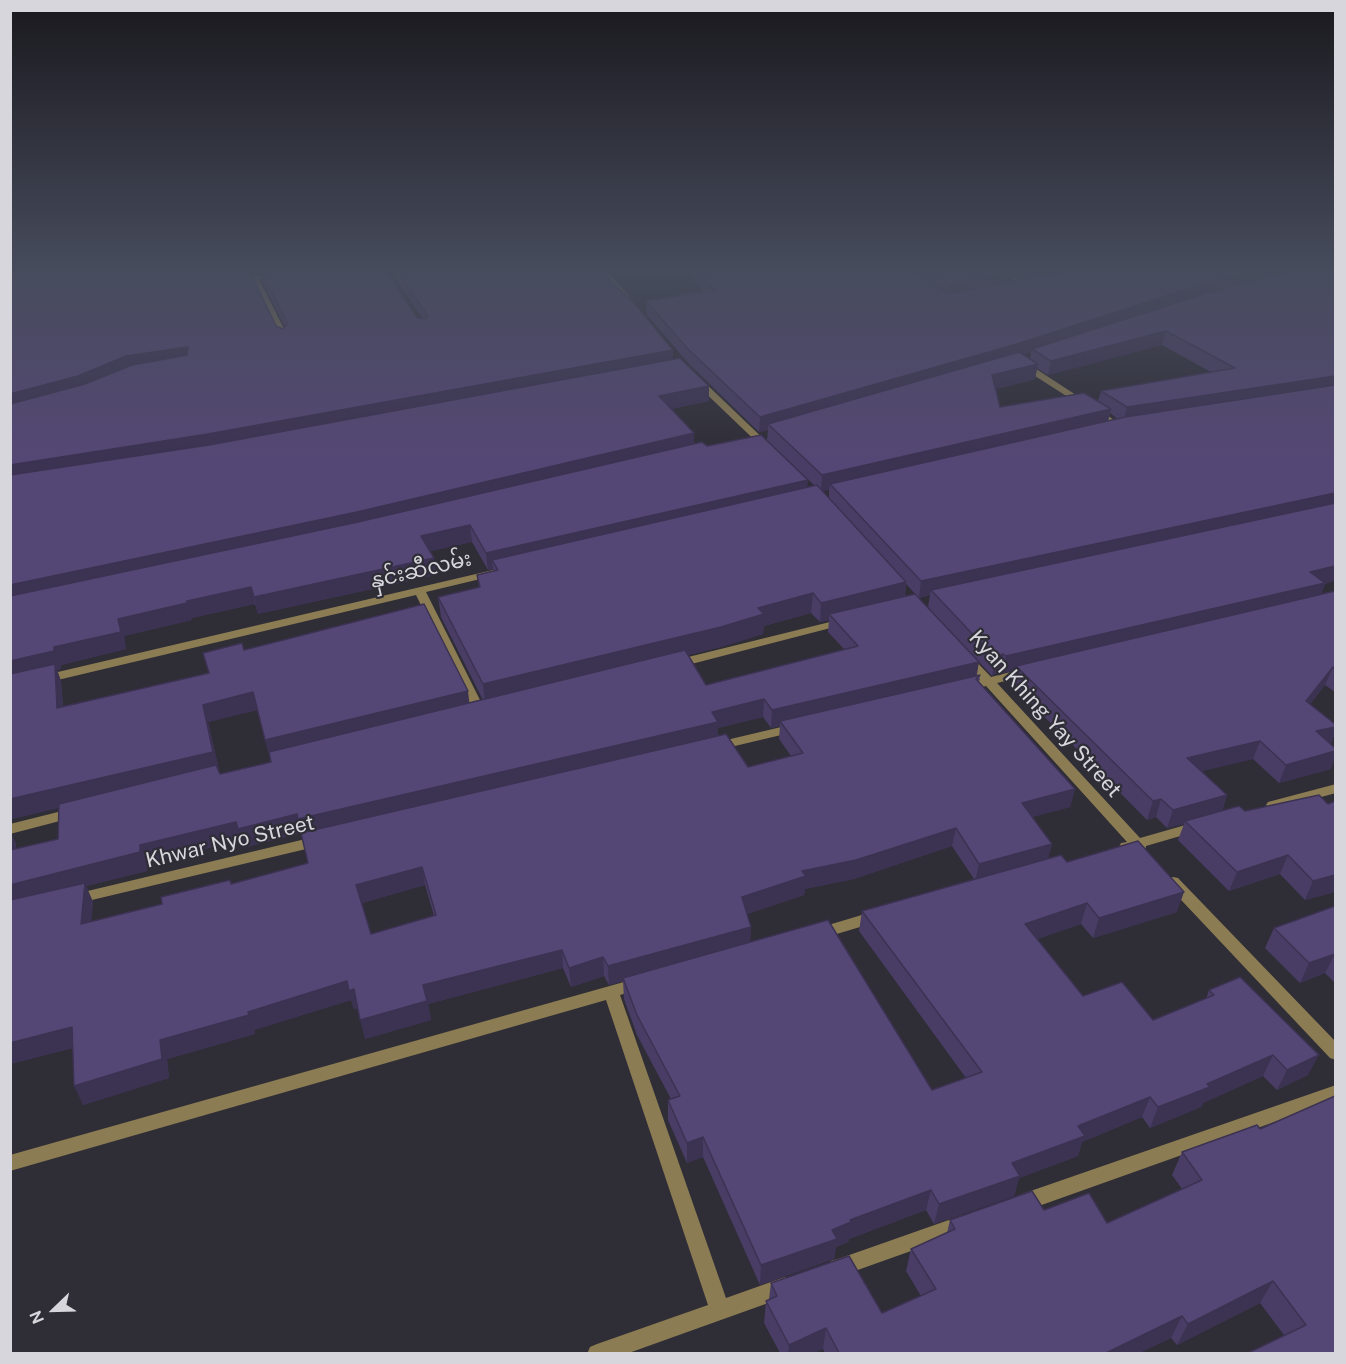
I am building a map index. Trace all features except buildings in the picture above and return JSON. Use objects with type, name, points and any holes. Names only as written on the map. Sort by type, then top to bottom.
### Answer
[{"type":"street","points":[[282,334],[285,339]]},
{"type":"street","points":[[1028,358],[1018,362],[1121,427]]},
{"type":"street","points":[[692,375],[775,454]]},
{"type":"street","points":[[1110,429],[1133,425]]},
{"type":"street","points":[[747,440],[769,434]]},
{"type":"street","name":"နှင်းဆီလမ်း","points":[[34,681],[510,569]]},
{"type":"street","points":[[419,590],[480,712]]},
{"type":"street","points":[[664,666],[860,618]]},
{"type":"street","name":"Kyan Khing Yay Street","points":[[957,647],[1137,844],[1335,1053]]},
{"type":"street","points":[[954,689],[1047,668]]},
{"type":"street","points":[[710,748],[803,725]]},
{"type":"street","points":[[1258,810],[1335,788]]},
{"type":"street","points":[[10,829],[91,809]]},
{"type":"street","points":[[1114,850],[1214,822]]},
{"type":"street","name":"Khwar Nyo Street","points":[[57,903],[337,836]]},
{"type":"street","points":[[806,937],[886,914]]},
{"type":"street","points":[[10,1162],[657,979]]},
{"type":"street","points":[[611,992],[720,1310]]},
{"type":"street","points":[[1000,1211],[1335,1092]]},
{"type":"street","points":[[820,1274],[977,1219]]},
{"type":"street","points":[[597,1353],[798,1282]]}]
